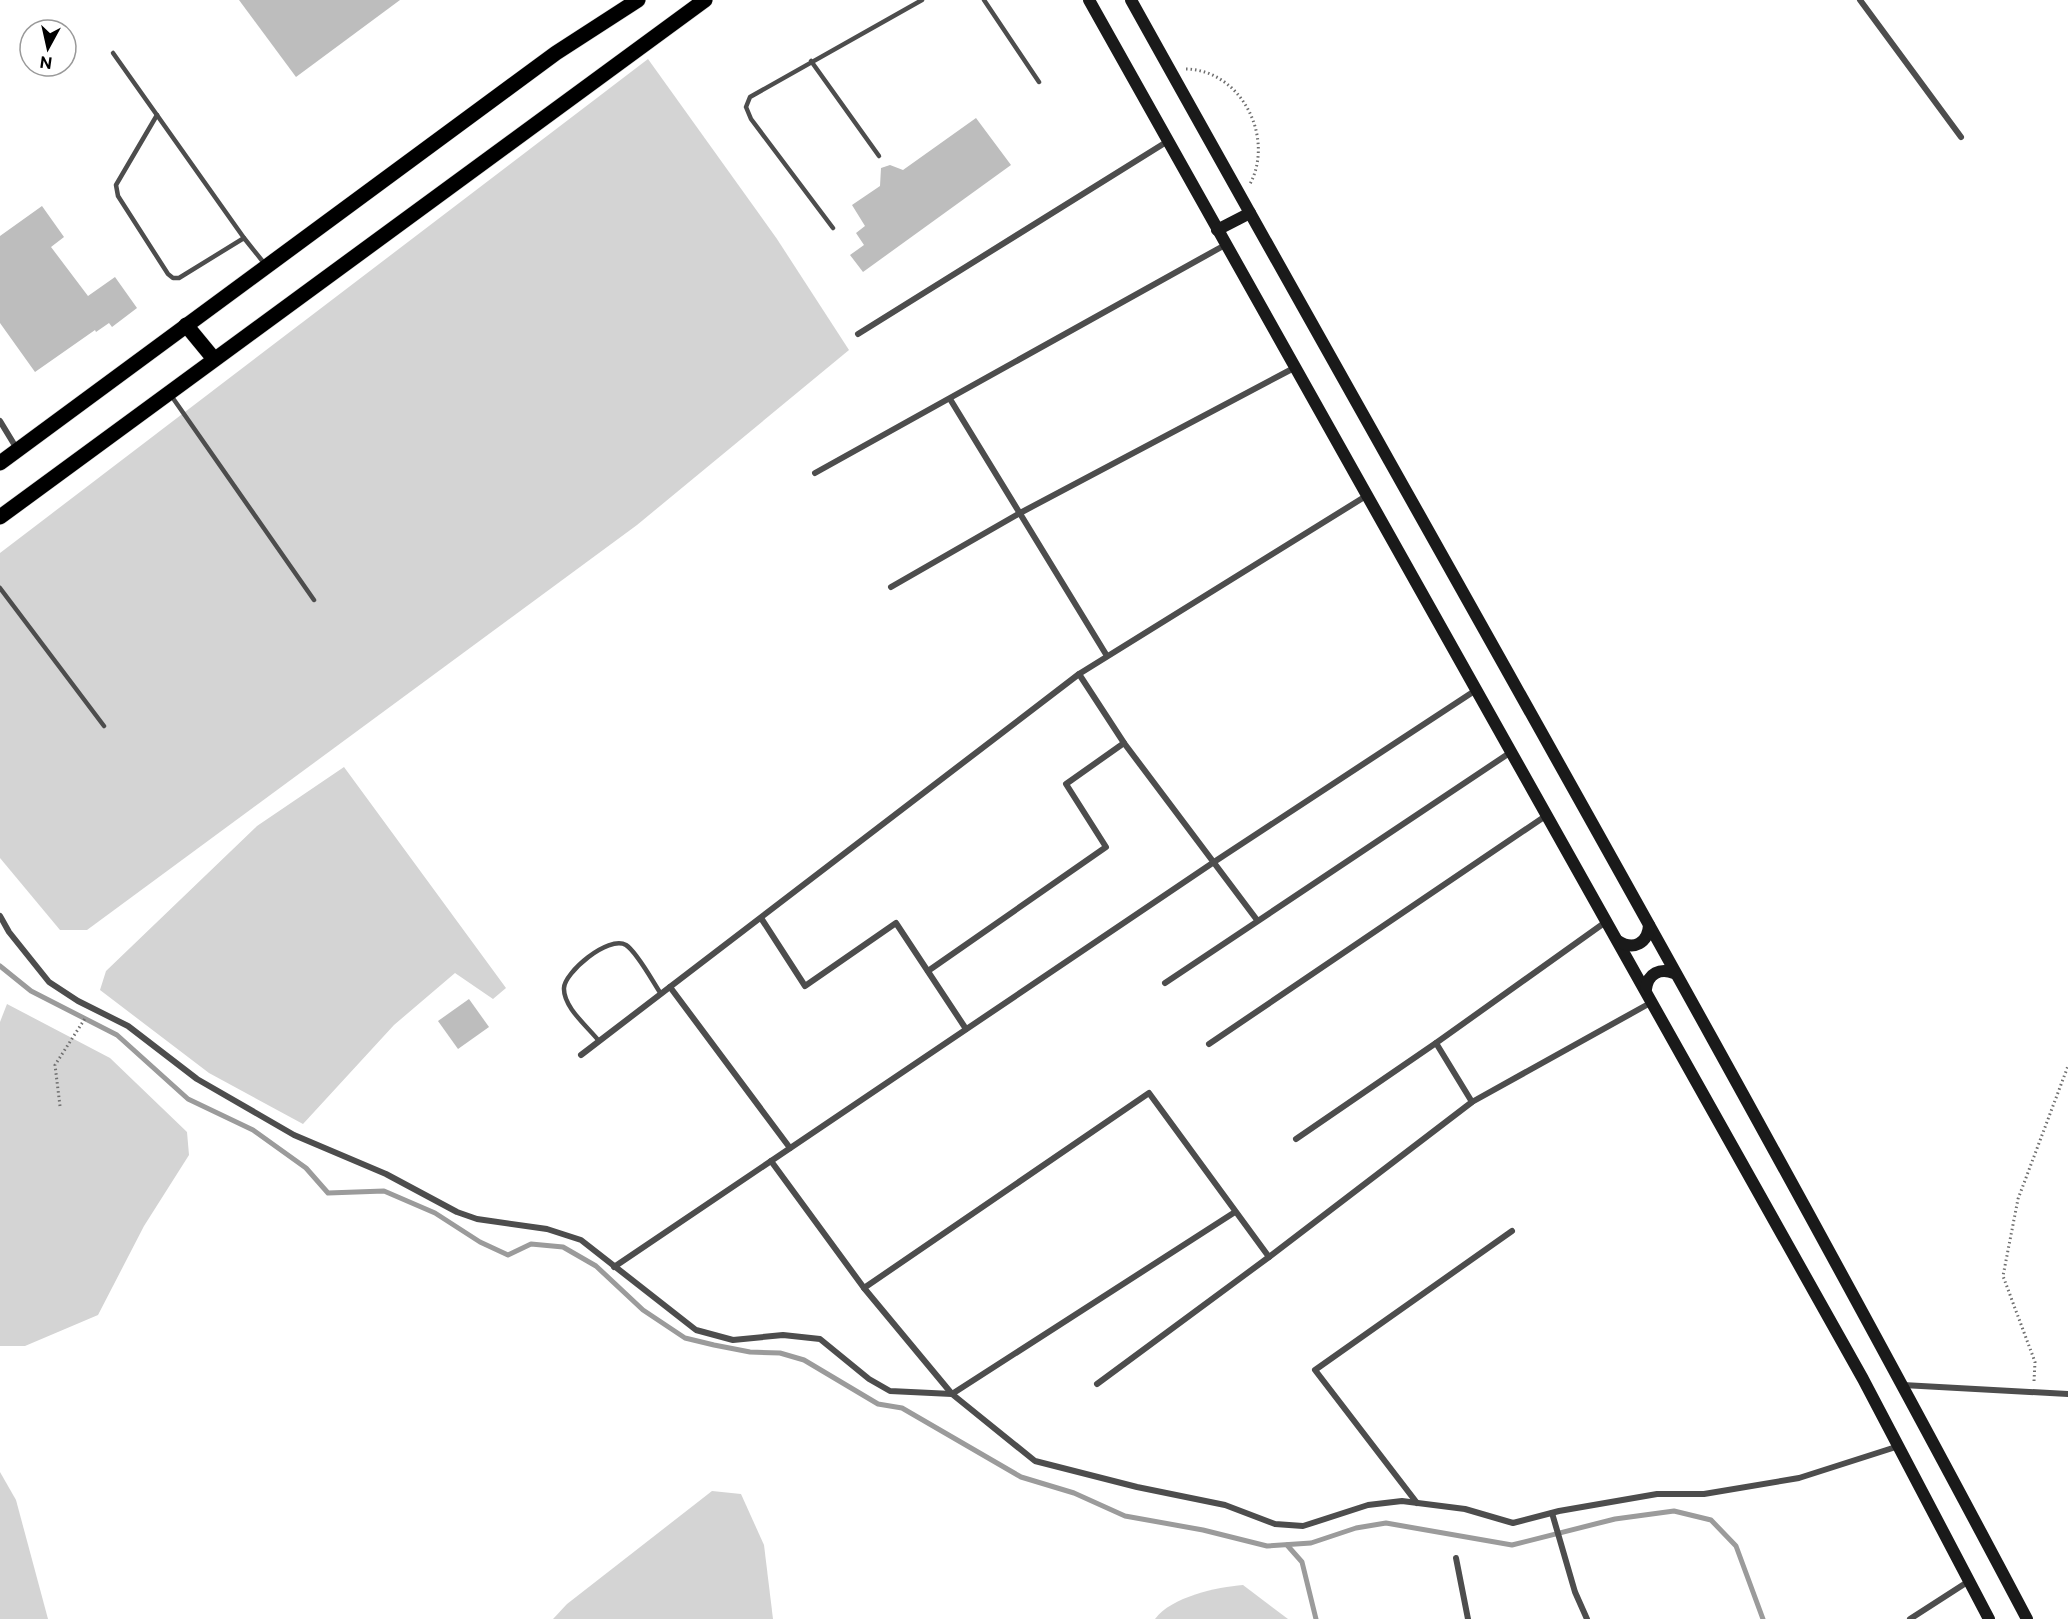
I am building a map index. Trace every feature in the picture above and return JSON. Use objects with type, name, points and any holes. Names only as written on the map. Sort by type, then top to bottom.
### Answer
[{"type":"main road","points":[[0,463],[556,53],[638,0]]},
{"type":"main road","points":[[0,517],[705,0]]},
{"type":"main road","points":[[1089,0],[1366,496],[1608,920],[1899,1446],[1989,1619]]},
{"type":"main road","points":[[1131,0],[1649,925],[1902,1385],[2025,1618]]},
{"type":"main road","points":[[1217,230],[1250,213]]},
{"type":"main road","points":[[186,325],[214,359]]},
{"type":"main road","points":[[1618,941],[1624,945],[1639,944],[1645,939],[1649,925]]},
{"type":"main road","points":[[1646,989],[1646,983],[1654,973],[1667,971],[1674,973]]},
{"type":"street","points":[[1860,0],[1961,137]]},
{"type":"street","points":[[858,334],[1168,141]]},
{"type":"street","points":[[815,473],[1225,245]]},
{"type":"street","points":[[891,587],[1020,513],[1294,368]]},
{"type":"street","points":[[950,399],[1107,656]]},
{"type":"street","points":[[0,422],[18,449]]},
{"type":"street","points":[[580,1055],[1079,674],[1366,496]]},
{"type":"street","points":[[1079,674],[1124,743],[1257,920]]},
{"type":"street","points":[[614,1267],[1214,862],[1476,690]]},
{"type":"street","points":[[928,971],[1106,847],[1066,784],[1124,743]]},
{"type":"street","points":[[1165,983],[1511,752]]},
{"type":"street","points":[[1209,1044],[1547,815]]},
{"type":"street","points":[[0,916],[9,932],[49,982],[91,1008],[128,1026],[197,1078],[294,1135],[386,1174],[457,1212],[477,1219],[547,1229],[581,1240],[696,1330],[733,1340],[783,1335],[820,1339],[869,1378],[890,1391],[952,1394],[1235,1212]]},
{"type":"street","points":[[761,918],[805,986],[896,923],[966,1029]]},
{"type":"street","points":[[1296,1139],[1436,1043],[1608,920]]},
{"type":"street","points":[[670,987],[790,1148]]},
{"type":"street","points":[[1097,1384],[1269,1257],[1472,1102],[1653,1001]]},
{"type":"street","points":[[1436,1043],[1472,1102]]},
{"type":"street","points":[[864,1288],[1149,1093],[1269,1257]]},
{"type":"street","points":[[771,1161],[864,1288],[952,1394],[1035,1461],[1137,1487],[1225,1505],[1275,1524],[1303,1526],[1368,1505],[1402,1501],[1465,1509],[1513,1523],[1553,1517],[1657,1494],[1704,1494],[1799,1478],[1899,1446]]},
{"type":"street","points":[[1417,1503],[1315,1370],[1512,1232]]},
{"type":"street","points":[[1902,1385],[2068,1394]]},
{"type":"street","points":[[1553,1517],[1575,1592],[1587,1619]]},
{"type":"street","points":[[1456,1558],[1468,1619]]},
{"type":"street","points":[[1910,1619],[1969,1581]]},
{"type":"lane","points":[[833,228],[751,119],[746,107],[750,97],[922,0]]},
{"type":"lane","points":[[984,0],[1039,82]]},
{"type":"lane","points":[[113,53],[244,238],[267,266]]},
{"type":"lane","points":[[811,61],[879,156]]},
{"type":"lane","points":[[157,115],[116,185],[118,196],[168,274],[173,278],[179,278],[244,238]]},
{"type":"lane","points":[[168,392],[314,600]]},
{"type":"lane","points":[[0,588],[104,726]]},
{"type":"lane","points":[[0,600],[6,596]]},
{"type":"lane","points":[[599,1041],[566,1001],[564,988],[566,978],[604,945],[617,941],[628,946],[661,994]]},
{"type":"path","points":[[1170,69],[1192,69],[1219,79],[1236,92],[1249,109],[1258,136],[1259,150],[1253,178],[1242,199]]},
{"type":"path","points":[[60,1106],[55,1065],[91,1008]]},
{"type":"path","points":[[2034,1392],[2035,1362],[2003,1276],[2018,1199],[2068,1066]]},
{"type":"shaded area","points":[[648,59],[777,239],[849,350],[637,525],[87,930],[60,930],[0,858],[0,553]]},
{"type":"shaded area","points":[[344,767],[506,988],[493,999],[455,973],[394,1025],[303,1124],[209,1073],[100,990],[106,971],[257,826]]},
{"type":"shaded area","points":[[7,1004],[110,1058],[187,1132],[189,1155],[144,1226],[98,1315],[25,1346],[0,1346],[0,1022]]},
{"type":"shaded area","points":[[0,1472],[16,1500],[48,1619],[0,1619]]},
{"type":"shaded area","points":[[712,1491],[741,1494],[764,1545],[773,1619],[553,1619],[567,1604]]},
{"type":"shaded area","points":[[1243,1585],[1288,1619],[1155,1619],[1162,1611],[1195,1594]]},
{"type":"building","points":[[239,0],[400,0],[296,77]]},
{"type":"building","points":[[976,118],[1011,165],[863,272],[850,255],[864,245],[856,233],[865,226],[852,205],[880,186],[881,168],[890,165],[903,170]]},
{"type":"building","points":[[42,206],[64,237],[51,247],[88,296],[115,277],[137,308],[112,327],[109,323],[96,332],[95,330],[35,372],[0,323],[0,236]]},
{"type":"building","points":[[469,999],[489,1027],[458,1049],[438,1021]]},
{"type":"waterway","points":[[0,966],[31,991],[117,1035],[188,1099],[253,1130],[306,1168],[328,1193],[384,1191],[435,1213],[480,1242],[508,1255],[531,1244],[563,1247],[596,1266],[643,1310],[685,1338],[750,1352],[780,1353],[804,1360],[878,1404],[902,1408],[1021,1477],[1074,1493],[1125,1516],[1203,1530],[1267,1546],[1311,1543],[1356,1528],[1386,1523],[1512,1545],[1615,1519],[1674,1511],[1711,1520],[1736,1546],[1763,1619]]},
{"type":"waterway","points":[[1287,1545],[1302,1562],[1316,1619]]}]
